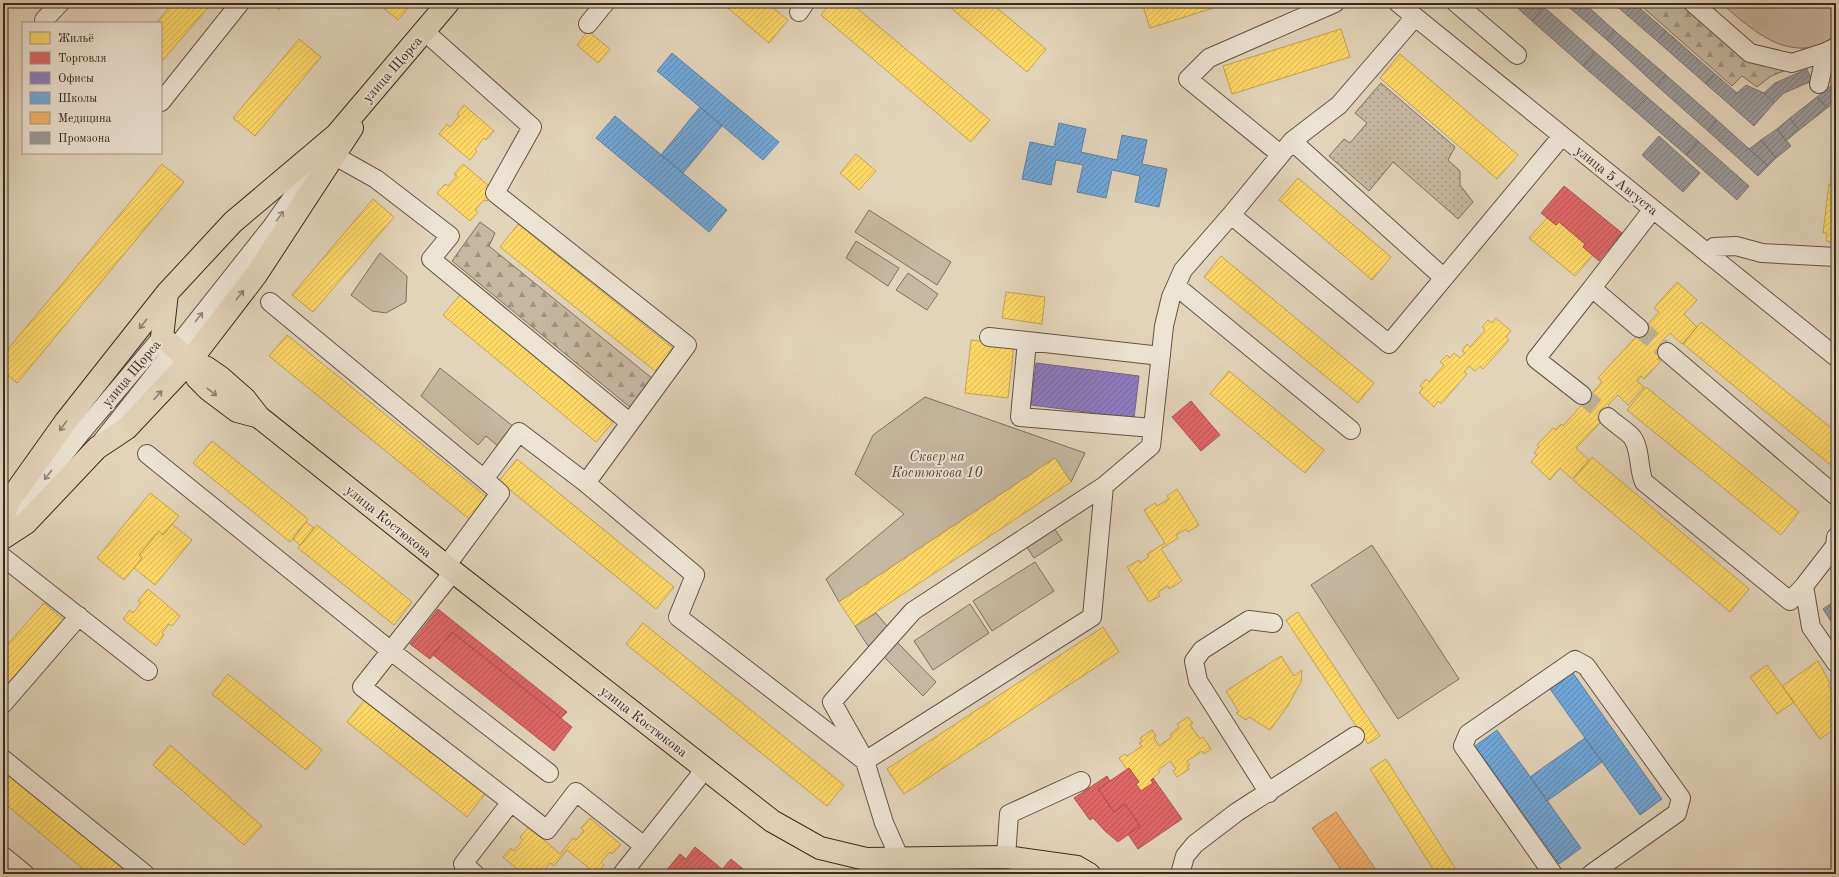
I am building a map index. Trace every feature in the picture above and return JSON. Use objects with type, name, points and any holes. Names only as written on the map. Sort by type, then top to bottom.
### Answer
[{"type":"main road","name":"улица Щорса","points":[[175,349],[167,293],[233,222],[336,134],[448,3]]},
{"type":"main road","points":[[3,538],[26,523],[97,448],[127,428],[175,349],[256,274],[335,156],[379,84]]},
{"type":"main road","points":[[3,516],[9,501],[66,421],[167,293]]},
{"type":"main road","name":"улица Костюкова","points":[[175,349],[220,377],[245,399],[259,417],[449,569],[772,822],[820,848],[866,859],[1006,857],[1077,867],[1089,874]]},
{"type":"street","points":[[44,20],[60,3]]},
{"type":"street","points":[[162,101],[240,3]]},
{"type":"street","points":[[588,24],[605,3]]},
{"type":"street","points":[[1335,3],[1209,58],[1188,79],[1286,148],[1444,278]]},
{"type":"street","name":"улица 5 Августа","points":[[1398,3],[1836,357]]},
{"type":"street","points":[[1456,3],[1517,55]]},
{"type":"street","points":[[1693,3],[1750,53],[1792,63],[1831,49]]},
{"type":"street","points":[[900,859],[884,823],[865,761],[832,702],[913,611],[1104,486],[1151,446],[1164,326],[1176,286],[1183,270],[1286,148],[1339,105],[1415,17]]},
{"type":"street","points":[[424,31],[532,126],[495,193],[687,345],[629,422],[586,483]]},
{"type":"street","points":[[1819,84],[1831,49]]},
{"type":"street","name":"улица Щорса","points":[[3,531],[80,434],[175,349],[273,225],[336,134]]},
{"type":"street","points":[[1231,215],[1389,344],[1562,136]]},
{"type":"street","points":[[335,156],[376,179],[450,236],[430,259],[629,422]]},
{"type":"street","points":[[1582,395],[1536,359],[1653,209]]},
{"type":"street","points":[[1708,254],[1714,246],[1736,246],[1762,253],[1836,256]]},
{"type":"street","points":[[1176,286],[1351,430]]},
{"type":"street","points":[[1592,288],[1639,328]]},
{"type":"street","points":[[270,302],[500,493],[391,651],[362,686],[547,830],[576,792],[644,846]]},
{"type":"street","points":[[989,337],[1161,356]]},
{"type":"street","points":[[1027,341],[1020,417],[1153,428]]},
{"type":"street","points":[[1667,352],[1836,496]]},
{"type":"street","points":[[1608,417],[1632,438],[1636,445],[1640,473],[1644,482],[1790,601],[1804,586],[1835,546],[1836,537]]},
{"type":"street","points":[[484,479],[519,432],[586,483],[695,575],[678,617],[865,761]]},
{"type":"street","points":[[147,454],[391,651],[549,773]]},
{"type":"street","points":[[865,761],[1092,617],[1104,486]]},
{"type":"street","points":[[3,557],[148,671]]},
{"type":"street","points":[[1804,586],[1811,627],[1836,663]]},
{"type":"street","points":[[3,704],[79,616]]},
{"type":"street","points":[[1269,793],[1198,681],[1194,661],[1202,650],[1249,620],[1273,623]]},
{"type":"street","points":[[1198,681],[1202,667],[1206,660],[1223,651]]},
{"type":"street","points":[[1553,874],[1463,746],[1468,734],[1575,660],[1586,666],[1680,798],[1677,813],[1591,874]]},
{"type":"street","points":[[1180,874],[1185,856],[1195,844],[1237,812],[1269,793],[1354,736]]},
{"type":"street","points":[[3,759],[146,874]]},
{"type":"street","points":[[622,874],[705,769]]},
{"type":"street","points":[[1006,857],[1009,814],[1081,781]]},
{"type":"street","points":[[475,874],[463,864],[511,802]]},
{"type":"street","points":[[3,856],[25,874]]},
{"type":"green space","points":[[1638,3],[1684,3],[1743,56],[1786,70],[1771,76],[1757,87],[1742,76],[1732,86]]},
{"type":"green space","points":[[1721,3],[1836,3],[1836,40],[1818,46],[1802,48],[1787,46],[1760,34]]},
{"type":"green space","points":[[1381,83],[1455,147],[1448,160],[1460,171],[1460,185],[1473,202],[1458,219],[1393,162],[1369,191],[1329,156],[1344,139],[1350,143],[1367,123],[1355,113]]},
{"type":"green space","points":[[869,210],[951,262],[937,285],[855,232]]},
{"type":"green space","points":[[480,222],[495,233],[489,246],[653,379],[631,408],[452,261]]},
{"type":"green space","points":[[856,241],[899,268],[888,286],[846,258]]},
{"type":"green space","points":[[380,253],[407,276],[406,302],[386,313],[372,311],[351,295]]},
{"type":"green space","points":[[908,273],[938,294],[927,310],[896,290]]},
{"type":"green space","points":[[440,368],[514,427],[499,447],[486,436],[478,445],[421,396]]},
{"type":"green space","name":"Сквер на Костюкова 10","points":[[925,397],[1085,453],[1071,482],[1055,458],[839,602],[826,579],[904,514],[855,474],[873,435]]},
{"type":"green space","points":[[1052,525],[1062,540],[1034,558],[1024,543]]},
{"type":"green space","points":[[1372,545],[1459,679],[1398,719],[1311,585]]},
{"type":"green space","points":[[1035,562],[1054,591],[992,631],[973,601]]},
{"type":"green space","points":[[970,604],[989,633],[933,670],[914,641]]},
{"type":"green space","points":[[876,613],[893,633],[874,655],[855,626]]},
{"type":"green space","points":[[895,640],[936,682],[923,696],[881,654]]},
{"type":"building: Жильё","points":[[173,3],[212,3],[162,61],[162,22],[157,22]]},
{"type":"building: Жильё","points":[[271,3],[285,3],[279,10]]},
{"type":"building: Жильё","points":[[382,3],[412,3],[398,20],[380,5]]},
{"type":"building: Жильё","points":[[722,3],[767,3],[788,20],[769,43]]},
{"type":"building: Жильё","points":[[831,3],[851,3],[990,120],[971,142],[821,15]]},
{"type":"building: Жильё","points":[[945,3],[991,3],[1046,49],[1027,72]]},
{"type":"building: Жильё","points":[[1142,3],[1229,3],[1150,28]]},
{"type":"building: Жильё","points":[[1341,29],[1350,57],[1232,94],[1223,66]]},
{"type":"building: Жильё","points":[[588,31],[610,49],[598,63],[577,45]]},
{"type":"building: Жильё","points":[[299,39],[321,57],[255,136],[233,118]]},
{"type":"building: Жильё","points":[[1400,54],[1518,155],[1497,179],[1380,78]]},
{"type":"building: Жильё","points":[[464,105],[494,131],[486,140],[484,138],[475,149],[477,151],[470,160],[439,134],[447,124],[450,127],[459,116],[457,114]]},
{"type":"building: Жильё","points":[[856,154],[876,171],[859,190],[840,173]]},
{"type":"building: Жильё","points":[[162,164],[184,182],[17,383],[3,371],[3,355]]},
{"type":"building: Жильё","points":[[463,164],[495,191],[487,201],[484,200],[475,210],[478,212],[470,221],[437,193],[445,184],[448,186],[457,176],[454,174]]},
{"type":"building: Жильё","points":[[1298,178],[1391,257],[1372,280],[1279,200]]},
{"type":"building: Жильё","points":[[1835,178],[1836,243],[1826,241],[1827,233],[1823,233],[1829,184],[1834,185]]},
{"type":"building: Жильё","points":[[373,199],[394,217],[313,312],[292,295]]},
{"type":"building: Жильё","points":[[1547,218],[1556,225],[1559,222],[1585,244],[1583,247],[1593,255],[1575,276],[1529,238]]},
{"type":"building: Жильё","points":[[518,224],[674,349],[655,371],[500,247]]},
{"type":"building: Жильё","points":[[1221,256],[1374,383],[1358,403],[1204,277]]},
{"type":"building: Жильё","points":[[1677,282],[1697,300],[1684,314],[1697,327],[1682,344],[1670,333],[1659,344],[1663,347],[1657,353],[1660,356],[1658,359],[1661,361],[1644,379],[1641,376],[1637,381],[1644,387],[1628,405],[1618,395],[1608,405],[1610,407],[1599,424],[1576,448],[1589,460],[1572,479],[1560,468],[1550,480],[1531,462],[1537,455],[1534,453],[1539,447],[1537,445],[1553,428],[1556,430],[1561,424],[1563,426],[1602,382],[1598,378],[1659,312],[1654,308]]},
{"type":"building: Жильё","points":[[1006,292],[1045,297],[1042,324],[1002,318]]},
{"type":"building: Жильё","points":[[460,295],[613,422],[596,442],[443,315]]},
{"type":"building: Жильё","points":[[1496,318],[1511,331],[1506,337],[1509,340],[1483,369],[1480,366],[1475,371],[1469,366],[1464,372],[1467,374],[1441,404],[1438,401],[1434,407],[1419,393],[1423,388],[1420,386],[1426,379],[1429,382],[1444,365],[1440,362],[1447,355],[1450,358],[1454,353],[1460,358],[1465,353],[1462,351],[1467,344],[1470,347],[1485,330],[1482,327],[1488,320],[1492,323]]},
{"type":"building: Жильё","points":[[1701,322],[1836,432],[1836,464],[1833,467],[1683,344]]},
{"type":"building: Жильё","points":[[287,335],[487,497],[469,519],[269,356]]},
{"type":"building: Жильё","points":[[971,340],[1014,345],[1008,398],[965,393]]},
{"type":"building: Жильё","points":[[1229,371],[1324,450],[1305,473],[1210,394]]},
{"type":"building: Жильё","points":[[1646,387],[1799,512],[1781,535],[1627,410]]},
{"type":"building: Жильё","points":[[212,441],[308,519],[290,542],[193,463]]},
{"type":"building: Жильё","points":[[1592,457],[1749,589],[1730,612],[1573,480]]},
{"type":"building: Жильё","points":[[1055,458],[1071,482],[855,626],[839,602]]},
{"type":"building: Жильё","points":[[517,459],[674,587],[656,609],[499,481]]},
{"type":"building: Жильё","points":[[1177,489],[1199,525],[1188,532],[1186,529],[1176,535],[1178,538],[1161,549],[1182,581],[1169,589],[1168,586],[1158,592],[1160,596],[1149,602],[1127,567],[1139,560],[1140,563],[1149,557],[1147,554],[1165,543],[1144,510],[1155,503],[1157,506],[1169,499],[1167,496]]},
{"type":"building: Жильё","points":[[150,493],[179,516],[163,535],[159,531],[139,555],[142,558],[124,580],[97,558]]},
{"type":"building: Жильё","points":[[306,522],[314,528],[300,545],[293,539]]},
{"type":"building: Жильё","points":[[172,524],[192,540],[155,585],[134,568],[142,558],[139,555],[159,531],[163,535]]},
{"type":"building: Жильё","points":[[317,525],[412,602],[394,625],[298,548]]},
{"type":"building: Жильё","points":[[148,589],[180,616],[172,626],[169,624],[162,633],[164,635],[156,646],[123,619],[130,610],[133,613],[141,603],[138,601]]},
{"type":"building: Жильё","points":[[44,603],[65,621],[3,693],[3,650]]},
{"type":"building: Жильё","points":[[1298,612],[1380,736],[1368,744],[1286,620]]},
{"type":"building: Жильё","points":[[643,623],[844,785],[827,806],[626,644]]},
{"type":"building: Жильё","points":[[1103,627],[1119,652],[904,794],[887,769]]},
{"type":"building: Жильё","points":[[1281,656],[1294,676],[1302,670],[1301,682],[1287,707],[1270,730],[1249,717],[1246,720],[1236,713],[1239,712],[1226,691]]},
{"type":"building: Жильё","points":[[1818,661],[1830,683],[1828,685],[1836,697],[1836,728],[1820,739],[1782,686]]},
{"type":"building: Жильё","points":[[1767,665],[1794,702],[1777,714],[1750,677]]},
{"type":"building: Жильё","points":[[228,674],[322,750],[306,770],[212,694]]},
{"type":"building: Жильё","points":[[365,699],[485,794],[467,817],[347,722]]},
{"type":"building: Жильё","points":[[1188,717],[1193,723],[1190,725],[1200,739],[1203,737],[1211,749],[1204,754],[1202,751],[1187,761],[1190,765],[1187,766],[1189,769],[1177,777],[1173,771],[1176,769],[1170,761],[1158,770],[1160,772],[1151,780],[1153,783],[1141,791],[1136,784],[1139,782],[1129,768],[1127,770],[1119,758],[1125,754],[1127,756],[1142,746],[1139,743],[1142,741],[1140,738],[1152,730],[1156,736],[1154,738],[1159,746],[1172,737],[1170,735],[1179,727],[1177,724]]},
{"type":"building: Жильё","points":[[170,745],[262,826],[244,845],[153,765]]},
{"type":"building: Жильё","points":[[1386,759],[1455,868],[1445,874],[1436,874],[1370,769]]},
{"type":"building: Жильё","points":[[3,765],[133,874],[89,874],[3,802]]},
{"type":"building: Жильё","points":[[590,818],[621,845],[612,854],[610,852],[601,862],[604,865],[596,874],[567,850],[554,866],[550,863],[542,873],[543,874],[523,874],[503,857],[511,848],[514,851],[523,840],[520,837],[529,827],[560,854],[573,838],[576,840],[584,831],[581,828]]},
{"type":"building: Торговля","points":[[1564,186],[1622,233],[1599,261],[1583,247],[1585,244],[1559,222],[1556,225],[1541,213]]},
{"type":"building: Торговля","points":[[1191,401],[1220,435],[1201,451],[1172,417]]},
{"type":"building: Торговля","points":[[438,609],[567,712],[561,718],[452,632],[430,659],[410,644]]},
{"type":"building: Торговля","points":[[452,632],[572,727],[554,751],[433,655]]},
{"type":"building: Торговля","points":[[1129,768],[1139,782],[1136,784],[1141,791],[1153,783],[1151,780],[1153,778],[1182,819],[1138,849],[1128,834],[1140,826],[1125,804],[1114,812],[1098,789]]},
{"type":"building: Торговля","points":[[1107,776],[1110,781],[1098,789],[1114,812],[1125,804],[1140,826],[1118,842],[1093,818],[1090,820],[1074,798]]},
{"type":"building: Торговля","points":[[695,847],[722,869],[718,874],[668,874],[665,872],[680,854],[686,859]]},
{"type":"building: Торговля","points":[[731,859],[749,874],[718,874]]},
{"type":"building: Офисы","points":[[1036,363],[1139,376],[1134,418],[1031,405]]},
{"type":"building: Школы","points":[[672,53],[779,142],[763,160],[657,71]]},
{"type":"building: Школы","points":[[700,107],[722,126],[683,173],[661,155]]},
{"type":"building: Школы","points":[[615,116],[727,210],[709,232],[596,138]]},
{"type":"building: Школы","points":[[1059,123],[1086,129],[1081,152],[1117,160],[1122,135],[1147,140],[1142,164],[1167,169],[1159,207],[1135,202],[1140,176],[1112,170],[1106,198],[1077,192],[1083,165],[1056,160],[1051,185],[1022,179],[1030,142],[1054,147]]},
{"type":"building: Школы","points":[[1573,673],[1662,799],[1640,815],[1550,689]]},
{"type":"building: Школы","points":[[1497,730],[1581,848],[1559,864],[1475,746]]},
{"type":"building: Школы","points":[[1585,738],[1602,762],[1547,801],[1530,777]]},
{"type":"building: Медицина","points":[[1336,812],[1379,874],[1344,874],[1312,828]]},
{"type":"building: Промзона","points":[[1512,3],[1540,3],[1544,7],[1532,21]]},
{"type":"building: Промзона","points":[[1564,3],[1584,3],[1615,31],[1607,40]]},
{"type":"building: Промзона","points":[[1613,3],[1634,3],[1666,31],[1657,41]]},
{"type":"building: Промзона","points":[[1544,7],[1595,52],[1583,66],[1532,21]]},
{"type":"building: Промзона","points":[[1615,31],[1666,75],[1657,86],[1607,40]]},
{"type":"building: Промзона","points":[[1666,31],[1715,74],[1706,84],[1657,41]]},
{"type":"building: Промзона","points":[[1595,52],[1647,97],[1634,110],[1583,66]]},
{"type":"building: Промзона","points":[[1807,69],[1812,81],[1784,93],[1774,103],[1764,93],[1775,83]]},
{"type":"building: Промзона","points":[[1715,74],[1737,93],[1746,85],[1764,93],[1774,103],[1754,126],[1706,84]]},
{"type":"building: Промзона","points":[[1666,75],[1717,120],[1708,131],[1657,86]]},
{"type":"building: Промзона","points":[[1836,82],[1836,101],[1827,108],[1817,97]]},
{"type":"building: Промзона","points":[[1647,97],[1698,141],[1686,155],[1634,110]]},
{"type":"building: Промзона","points":[[1817,97],[1827,108],[1799,130],[1790,118]]},
{"type":"building: Промзона","points":[[1790,118],[1799,130],[1786,141],[1777,129]]},
{"type":"building: Промзона","points":[[1717,120],[1768,166],[1758,176],[1708,131]]},
{"type":"building: Промзона","points":[[1777,129],[1791,146],[1776,158],[1761,140]]},
{"type":"building: Промзона","points":[[1659,136],[1700,173],[1683,192],[1642,155]]},
{"type":"building: Промзона","points":[[1761,140],[1776,158],[1768,166],[1749,149]]},
{"type":"building: Промзона","points":[[1698,141],[1749,186],[1737,200],[1686,155]]},
{"type":"building: Промзона","points":[[1836,600],[1836,629],[1823,609]]},
{"type":"tunnel","points":[[1639,328],[1667,352]]},
{"type":"tunnel","points":[[1582,395],[1608,417]]}]
